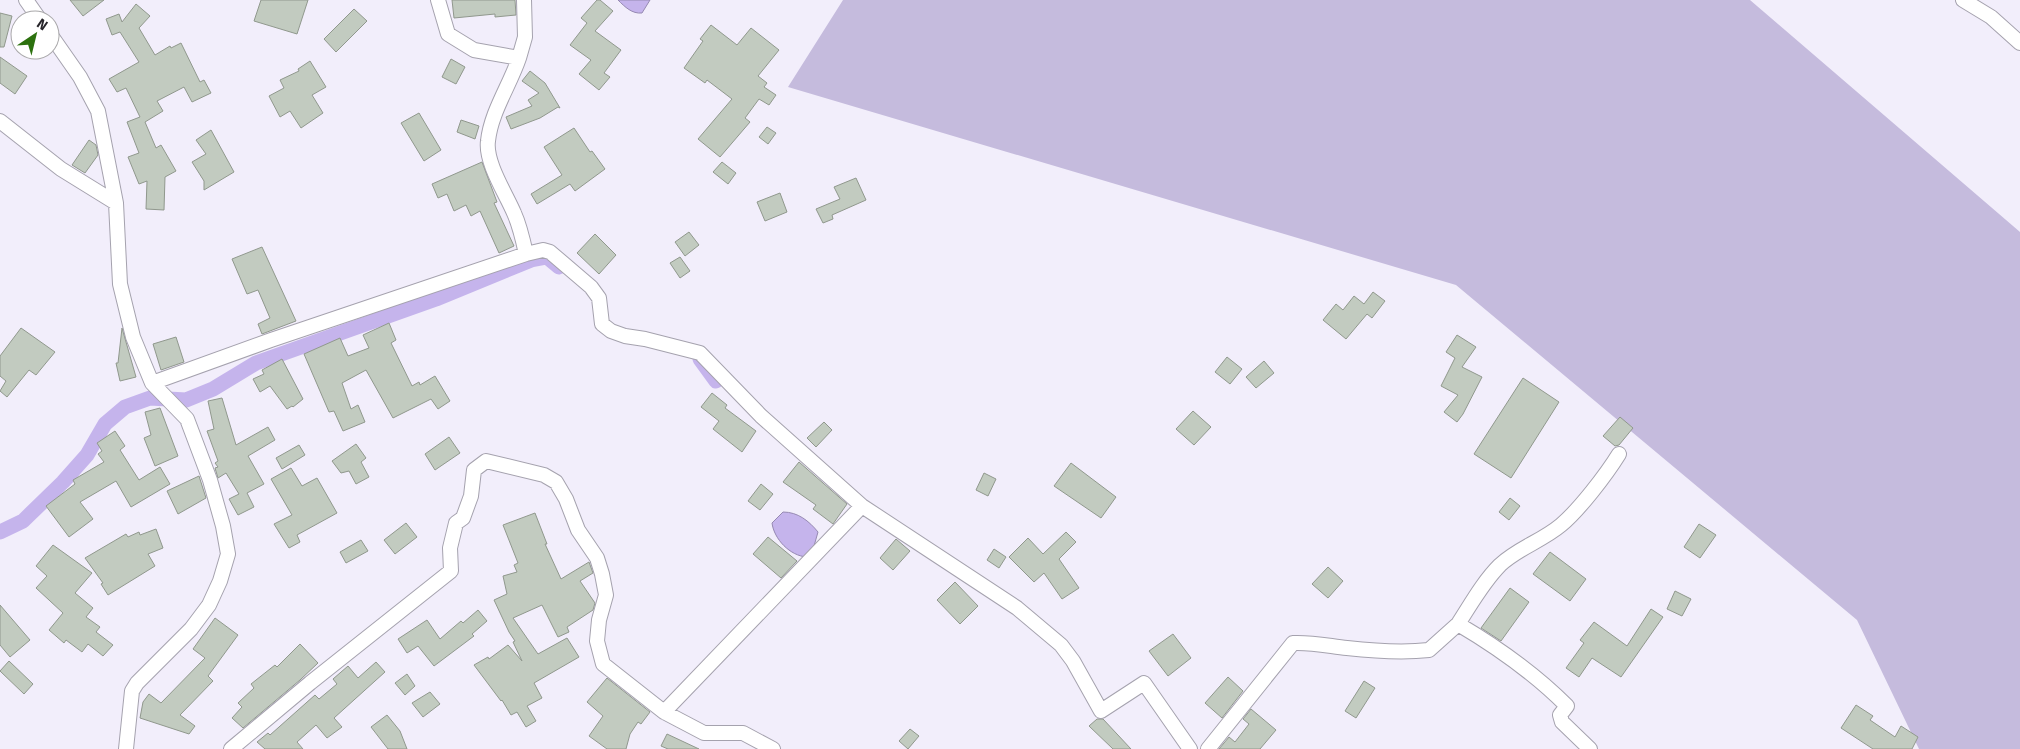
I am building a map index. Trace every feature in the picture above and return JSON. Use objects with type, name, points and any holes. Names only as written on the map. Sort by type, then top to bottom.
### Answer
[{"type":"street","points":[[438,0],[448,34],[474,50],[520,58]]},
{"type":"street","points":[[524,0],[525,37],[520,58],[492,123],[487,142],[490,161],[515,215],[523,237],[526,254]]},
{"type":"street","points":[[1964,0],[1991,17],[2020,43]]},
{"type":"street","points":[[60,48],[80,77],[98,111],[116,203],[120,284],[134,337],[155,386],[187,419],[210,480],[223,526],[228,554],[220,581],[209,606],[191,629],[137,683],[132,691],[126,749]]},
{"type":"street","points":[[0,121],[61,169],[116,203]]},
{"type":"street","points":[[155,386],[271,340],[526,254],[543,250],[550,252],[591,287],[599,298],[602,324],[611,331],[624,336],[645,339],[700,353],[722,378],[761,416],[862,506],[1017,608],[1061,645],[1073,661],[1101,711],[1144,683],[1190,749]]},
{"type":"street","points":[[1208,749],[1293,643],[1308,642],[1353,649],[1384,651],[1429,650],[1458,624],[1481,589],[1500,565],[1525,546],[1560,526],[1600,480],[1619,454]]},
{"type":"street","points":[[231,749],[451,571],[450,548],[456,523],[463,518],[471,496],[474,470],[486,461],[537,473],[556,482],[566,499],[578,530],[597,558],[602,574],[606,595],[599,620],[597,641],[603,664],[664,712],[704,733],[743,733],[773,749]]},
{"type":"street","points":[[664,712],[862,506]]},
{"type":"street","points":[[1458,624],[1482,639],[1549,689],[1566,706],[1560,715],[1562,722],[1590,749]]},
{"type":"shaded area","points":[[618,0],[650,0],[642,13],[638,13],[629,9]]},
{"type":"shaded area","points":[[843,0],[1750,0],[2020,232],[2020,749],[1919,749],[1857,620],[1456,285],[788,87]]},
{"type":"shaded area","points":[[783,512],[803,518],[818,532],[814,546],[807,557],[795,554],[779,541],[772,523]]},
{"type":"building","points":[[70,0],[104,0],[83,16]]},
{"type":"building","points":[[261,0],[308,0],[297,34],[254,21]]},
{"type":"building","points":[[452,0],[515,0],[516,15],[495,17],[495,14],[454,18]]},
{"type":"building","points":[[597,0],[600,0],[613,11],[595,31],[621,50],[604,73],[610,77],[599,90],[579,74],[591,60],[570,45],[587,23],[581,18]]},
{"type":"building","points":[[136,4],[150,16],[139,28],[155,55],[170,46],[171,48],[181,43],[200,82],[204,80],[211,93],[192,102],[184,87],[157,101],[163,111],[145,122],[156,148],[161,145],[176,171],[165,177],[164,210],[146,209],[147,181],[139,184],[128,157],[139,153],[127,122],[140,117],[126,88],[117,92],[109,79],[139,62],[120,32],[112,35],[106,19],[119,14],[122,22]]},
{"type":"building","points":[[354,9],[367,21],[336,52],[324,39]]},
{"type":"building","points":[[0,13],[10,16],[10,24],[4,47],[0,47]]},
{"type":"building","points":[[711,25],[737,45],[751,28],[779,50],[758,76],[767,83],[764,87],[776,95],[769,105],[759,99],[745,118],[750,122],[720,157],[698,139],[732,99],[707,80],[705,83],[684,68],[703,41],[700,39]]},
{"type":"building","points":[[0,57],[27,76],[15,94],[0,83]]},
{"type":"building","points":[[451,59],[465,67],[456,84],[442,77]]},
{"type":"building","points":[[310,61],[326,87],[312,95],[323,113],[301,128],[290,111],[280,117],[269,96],[284,88],[280,80],[299,71],[298,69]]},
{"type":"building","points":[[530,71],[545,83],[560,108],[558,107],[540,118],[511,129],[506,117],[532,106],[528,100],[539,93],[522,81]]},
{"type":"building","points":[[419,113],[441,150],[424,161],[401,123]]},
{"type":"building","points":[[461,120],[479,126],[475,139],[457,132]]},
{"type":"building","points":[[767,127],[776,133],[768,144],[759,137]]},
{"type":"building","points":[[574,128],[590,152],[592,151],[605,169],[575,191],[570,184],[537,204],[531,194],[562,175],[544,147]]},
{"type":"building","points":[[211,130],[234,172],[204,190],[204,181],[192,162],[206,154],[196,140]]},
{"type":"building","points":[[89,140],[96,145],[98,155],[85,173],[72,165]]},
{"type":"building","points":[[482,162],[497,202],[494,203],[514,246],[499,253],[480,211],[471,216],[466,205],[454,211],[447,194],[438,198],[432,184]]},
{"type":"building","points":[[722,162],[736,173],[728,184],[713,172]]},
{"type":"building","points":[[856,178],[866,200],[832,215],[833,219],[823,223],[816,209],[840,199],[834,187]]},
{"type":"building","points":[[780,193],[787,212],[765,221],[757,202]]},
{"type":"building","points":[[689,232],[699,245],[685,256],[675,242]]},
{"type":"building","points":[[595,234],[616,255],[599,274],[577,253]]},
{"type":"building","points":[[262,247],[296,321],[262,334],[258,324],[270,318],[258,290],[247,294],[232,259]]},
{"type":"building","points":[[680,257],[690,271],[680,278],[670,263]]},
{"type":"building","points":[[1373,292],[1385,301],[1372,318],[1367,314],[1346,339],[1323,320],[1336,304],[1343,310],[1354,296],[1364,304]]},
{"type":"building","points":[[389,323],[396,340],[391,343],[412,386],[419,382],[420,385],[435,376],[450,401],[438,409],[431,399],[393,418],[366,370],[342,383],[351,409],[358,405],[365,422],[343,431],[334,411],[329,412],[304,354],[340,338],[348,356],[369,348],[363,335]]},
{"type":"building","points":[[21,328],[55,352],[36,375],[29,370],[7,397],[0,391],[6,381],[0,376],[0,356]]},
{"type":"building","points":[[122,328],[136,377],[120,381],[116,363],[118,363]]},
{"type":"building","points":[[1457,335],[1476,347],[1462,367],[1482,377],[1457,422],[1444,412],[1458,395],[1441,386],[1455,358],[1446,352]]},
{"type":"building","points":[[176,337],[184,362],[161,370],[153,344]]},
{"type":"building","points":[[1227,357],[1242,369],[1230,384],[1215,372]]},
{"type":"building","points":[[282,359],[303,399],[287,409],[270,386],[260,392],[253,379],[264,374],[262,370]]},
{"type":"building","points":[[1264,361],[1274,373],[1256,388],[1246,377]]},
{"type":"building","points":[[1523,378],[1559,402],[1511,478],[1474,454]]},
{"type":"building","points":[[712,393],[727,405],[725,408],[756,431],[742,452],[713,429],[719,421],[701,407]]},
{"type":"building","points":[[222,398],[236,445],[268,427],[275,440],[248,456],[264,484],[247,493],[254,507],[238,515],[229,499],[239,494],[226,473],[218,478],[215,468],[218,467],[215,463],[218,461],[207,431],[214,429],[208,401]]},
{"type":"building","points":[[160,408],[178,456],[155,466],[144,438],[151,435],[145,412]]},
{"type":"building","points":[[1193,411],[1211,427],[1194,445],[1176,429]]},
{"type":"building","points":[[1620,417],[1633,428],[1619,445],[1615,446],[1603,436]]},
{"type":"building","points":[[824,422],[832,430],[816,447],[807,438]]},
{"type":"building","points":[[115,431],[125,446],[120,450],[139,480],[160,467],[170,484],[131,507],[116,481],[80,502],[93,519],[69,537],[46,506],[75,484],[73,480],[104,462],[98,454],[102,451],[97,443]]},
{"type":"building","points":[[449,437],[460,453],[435,470],[425,454]]},
{"type":"building","points":[[356,444],[366,458],[361,462],[369,477],[356,484],[349,471],[341,473],[332,461]]},
{"type":"building","points":[[299,445],[305,455],[282,469],[276,458]]},
{"type":"building","points":[[799,462],[847,504],[833,524],[813,509],[816,505],[783,482]]},
{"type":"building","points":[[1071,463],[1116,497],[1101,518],[1054,486]]},
{"type":"building","points":[[291,468],[302,486],[317,478],[337,513],[297,535],[300,542],[289,548],[274,524],[292,515],[271,479]]},
{"type":"building","points":[[984,473],[996,479],[988,496],[976,490]]},
{"type":"building","points":[[199,476],[206,498],[178,514],[167,491]]},
{"type":"building","points":[[761,484],[773,494],[760,510],[748,501]]},
{"type":"building","points":[[1510,498],[1520,506],[1509,520],[1499,512]]},
{"type":"building","points":[[535,513],[547,544],[545,544],[561,579],[589,562],[593,573],[580,581],[595,603],[593,610],[567,627],[569,632],[558,637],[542,605],[513,618],[538,654],[567,638],[579,657],[534,683],[542,698],[527,706],[536,721],[526,727],[517,712],[511,715],[502,700],[474,665],[488,657],[489,659],[508,645],[522,661],[513,642],[515,641],[494,600],[507,594],[503,576],[517,572],[514,565],[518,563],[503,525]]},
{"type":"building","points":[[406,523],[417,537],[395,554],[384,540]]},
{"type":"building","points":[[1699,524],[1716,535],[1700,558],[1684,547]]},
{"type":"building","points":[[156,529],[163,548],[148,554],[155,566],[108,595],[101,584],[103,583],[85,558],[126,534],[128,537],[139,532],[140,535]]},
{"type":"building","points":[[1066,532],[1076,542],[1059,559],[1079,588],[1062,599],[1044,573],[1034,582],[1009,557],[1028,538],[1043,554]]},
{"type":"building","points":[[768,537],[797,561],[781,578],[753,554]]},
{"type":"building","points":[[896,539],[910,551],[893,570],[880,558]]},
{"type":"building","points":[[361,540],[368,551],[346,563],[340,552]]},
{"type":"building","points":[[53,545],[92,573],[75,593],[93,608],[86,617],[100,627],[96,632],[113,645],[103,656],[88,644],[82,652],[66,640],[64,643],[49,630],[63,613],[36,588],[47,576],[36,566]]},
{"type":"building","points":[[994,549],[1006,557],[999,568],[987,560]]},
{"type":"building","points":[[1550,552],[1586,579],[1570,601],[1533,574]]},
{"type":"building","points":[[1328,567],[1343,581],[1328,598],[1312,584]]},
{"type":"building","points":[[955,582],[978,606],[960,624],[937,600]]},
{"type":"building","points":[[1510,588],[1529,602],[1501,641],[1481,628]]},
{"type":"building","points":[[1675,591],[1691,599],[1682,616],[1667,609]]},
{"type":"building","points":[[0,605],[30,640],[10,657],[0,645]]},
{"type":"building","points":[[1651,609],[1663,617],[1621,677],[1592,658],[1579,677],[1566,668],[1584,643],[1580,640],[1594,622],[1627,646]]},
{"type":"building","points":[[478,610],[487,621],[472,634],[474,636],[434,666],[418,646],[407,653],[398,639],[427,620],[440,639],[461,621],[463,623]]},
{"type":"building","points":[[215,618],[238,635],[208,676],[213,681],[180,715],[195,726],[189,734],[140,718],[143,702],[149,694],[161,703],[205,658],[193,649]]},
{"type":"building","points":[[1173,634],[1191,658],[1168,676],[1149,651]]},
{"type":"building","points":[[300,644],[318,663],[243,728],[232,718],[242,707],[238,703],[254,688],[251,684],[275,665],[277,667]]},
{"type":"building","points":[[9,661],[33,684],[24,694],[0,671]]},
{"type":"building","points":[[376,662],[385,672],[334,718],[342,727],[327,738],[316,725],[297,742],[303,749],[265,749],[257,742],[268,733],[270,735],[315,695],[319,699],[337,684],[333,679],[348,666],[358,678]]},
{"type":"building","points":[[407,674],[415,686],[405,695],[395,683]]},
{"type":"building","points":[[1228,677],[1243,691],[1222,718],[1205,703]]},
{"type":"building","points":[[607,678],[650,712],[641,724],[638,722],[630,734],[626,749],[607,749],[589,736],[603,716],[587,702]]},
{"type":"building","points":[[1364,681],[1375,688],[1356,718],[1345,711]]},
{"type":"building","points":[[430,692],[440,704],[423,717],[412,703]]},
{"type":"building","points":[[1856,705],[1873,716],[1870,720],[1895,737],[1901,726],[1918,737],[1912,749],[1873,749],[1841,728]]},
{"type":"building","points":[[1251,709],[1276,730],[1260,749],[1219,749],[1229,737],[1235,742],[1249,724],[1243,719]]},
{"type":"building","points":[[387,715],[400,731],[407,749],[388,749],[371,727]]},
{"type":"building","points":[[1097,719],[1103,719],[1131,749],[1113,749],[1089,726]]},
{"type":"building","points":[[910,729],[919,736],[908,749],[899,741]]},
{"type":"building","points":[[667,734],[699,749],[668,749],[661,746]]},
{"type":"waterway","points":[[0,532],[23,521],[63,482],[87,455],[105,424],[125,407],[150,398],[186,400],[213,389],[256,363],[436,299],[531,260],[547,257],[559,267]]},
{"type":"waterway","points":[[700,359],[716,381]]}]
